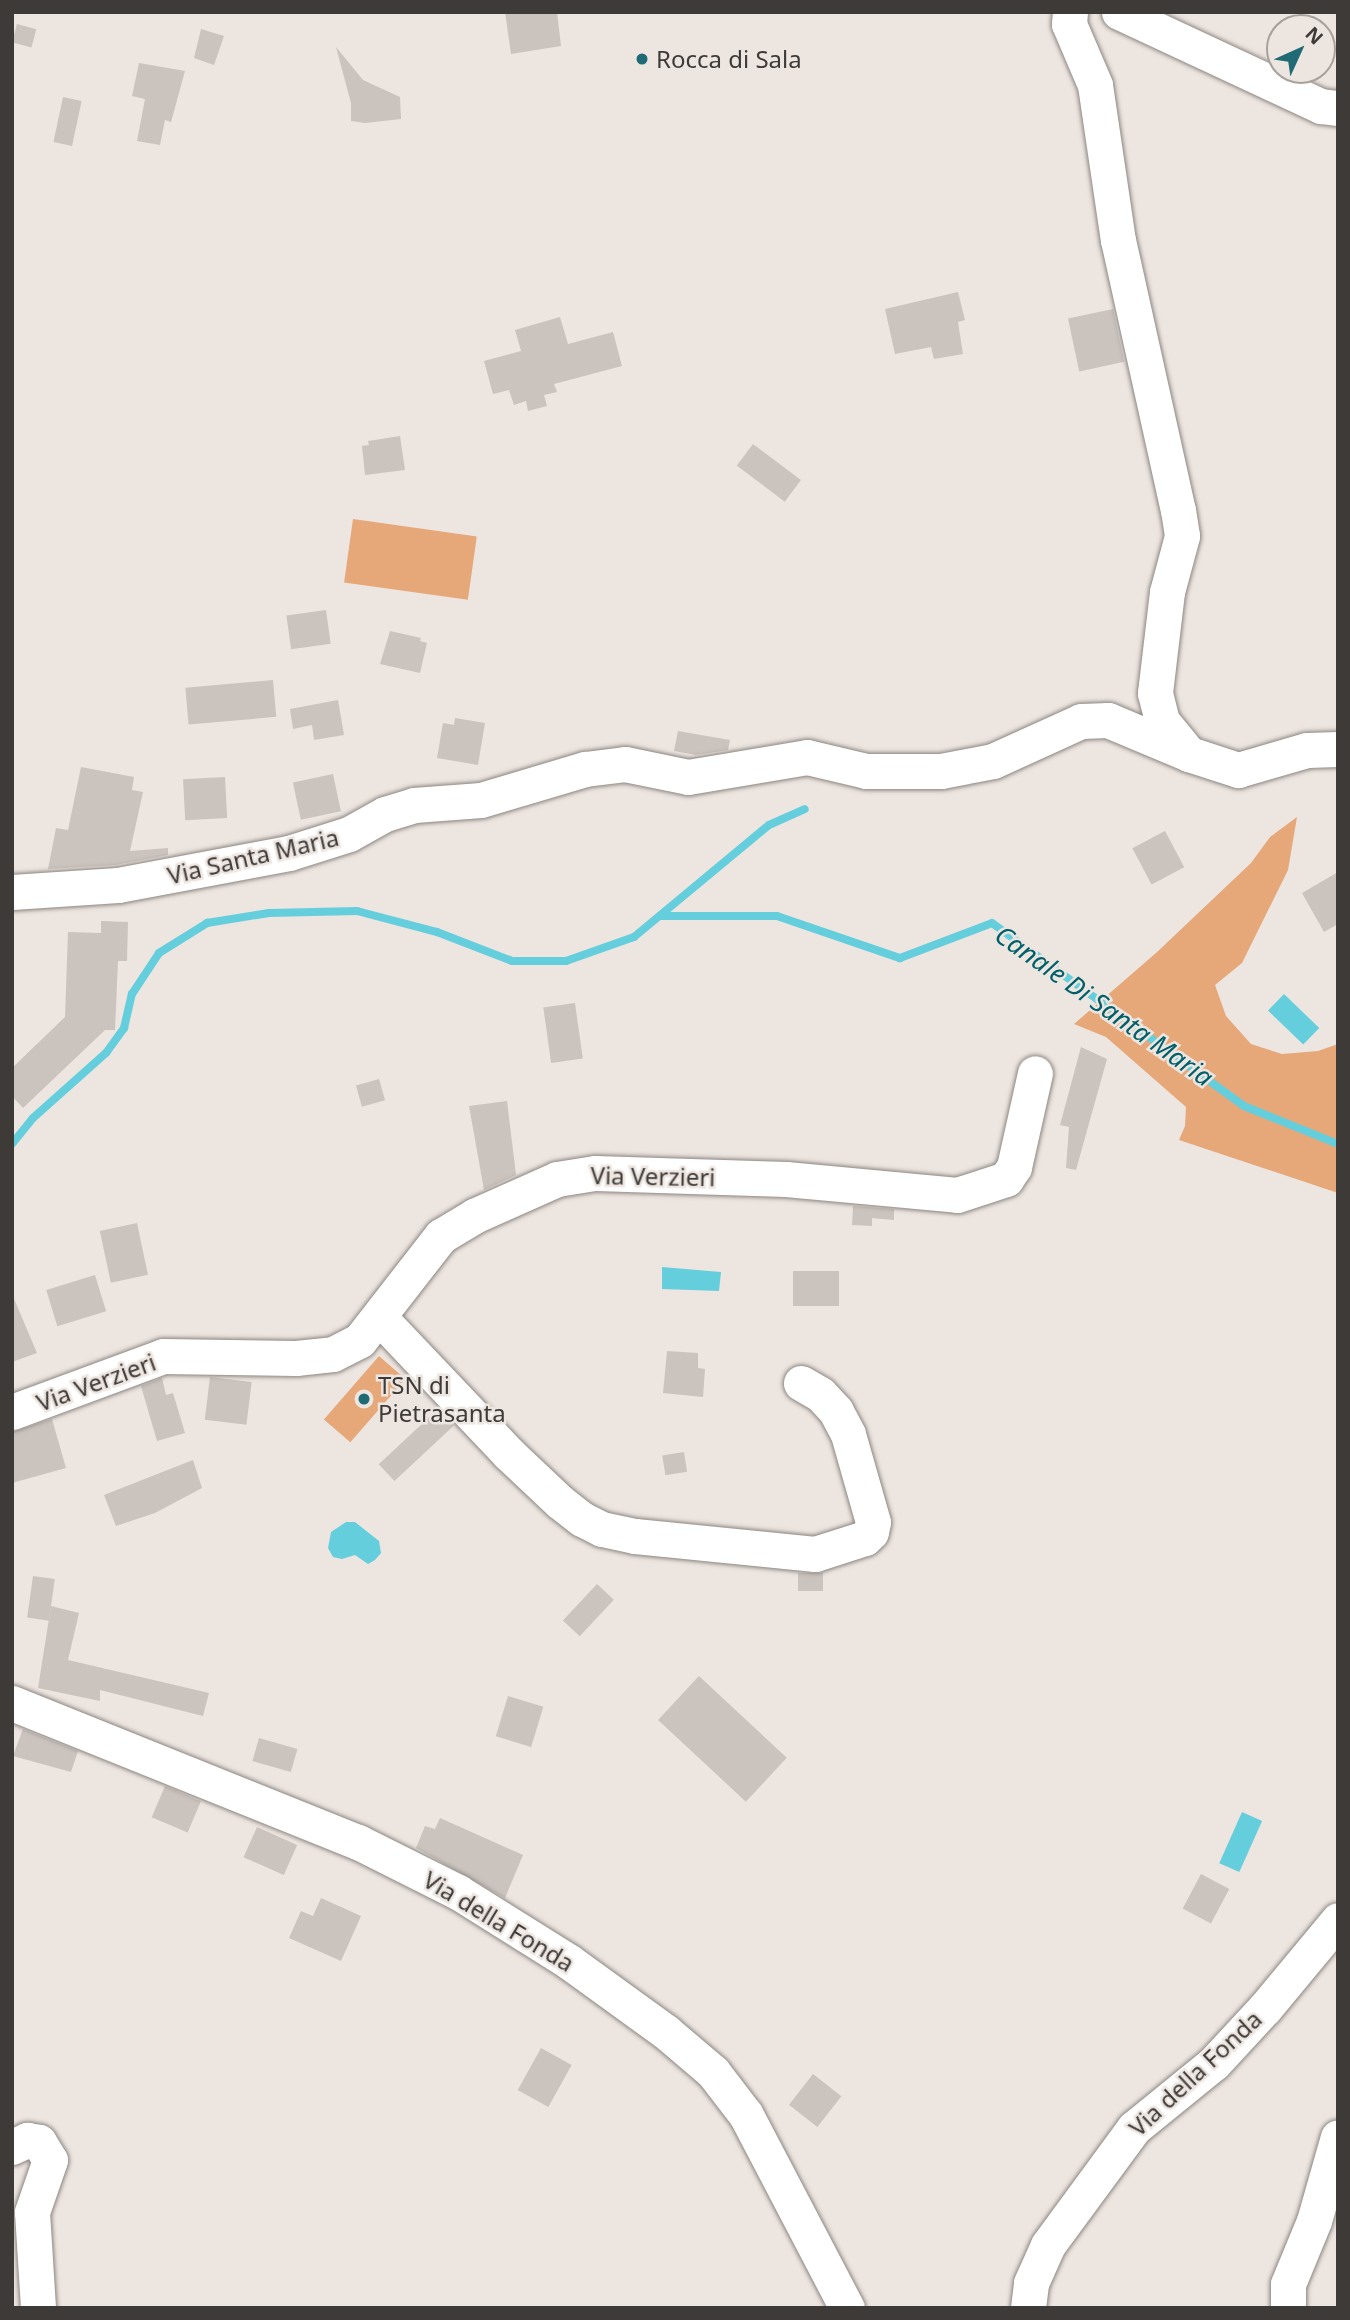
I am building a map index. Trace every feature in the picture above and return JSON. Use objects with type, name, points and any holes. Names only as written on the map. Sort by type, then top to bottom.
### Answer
[{"type":"street","points":[[1070,12],[1069,24],[1095,85],[1118,240],[1178,510],[1182,536],[1167,592],[1155,693],[1162,721],[1189,754]]},
{"type":"street","points":[[1119,12],[1297,96],[1321,106],[1338,108]]},
{"type":"street","name":"Via Santa Maria","points":[[12,892],[118,885],[289,853],[349,834],[385,814],[414,805],[481,800],[585,769],[625,764],[688,777],[807,757],[866,771],[940,771],[993,761],[1081,721],[1108,720],[1189,754],[1238,769],[1307,750],[1338,749]]},
{"type":"street","name":"Via Verzieri","points":[[12,1412],[163,1356],[296,1358],[333,1354],[360,1340],[380,1318],[418,1263],[441,1236],[474,1216],[557,1179],[595,1173],[786,1179],[957,1195],[1006,1179],[1014,1167],[1035,1073]]},
{"type":"street","points":[[380,1318],[508,1453],[560,1502],[582,1519],[602,1529],[635,1536],[815,1554],[842,1548],[871,1532],[873,1522],[848,1434],[836,1411],[820,1394],[801,1382]]},
{"type":"street","name":"Via della Fonda","points":[[12,1703],[369,1847],[458,1892],[568,1961],[666,2032],[713,2072],[746,2116],[847,2308]]},
{"type":"street","name":"Via della Fonda","points":[[1028,2308],[1031,2283],[1048,2245],[1134,2128],[1214,2063],[1265,2008],[1338,1920]]},
{"type":"street","points":[[1288,2308],[1288,2284],[1314,2221],[1338,2137]]},
{"type":"street","points":[[12,2147],[27,2140],[39,2142],[50,2160],[32,2212],[38,2308]]},
{"type":"shaded area","points":[[353,519],[477,536],[468,600],[344,582]]},
{"type":"shaded area","points":[[1297,817],[1288,870],[1242,963],[1215,985],[1226,1016],[1251,1044],[1282,1054],[1318,1051],[1338,1044],[1338,1193],[1179,1140],[1185,1126],[1186,1107],[1106,1037],[1074,1024],[1156,953],[1251,863],[1270,837]]},
{"type":"shaded area","name":"TSN di Pietrasanta","points":[[379,1356],[405,1379],[350,1442],[324,1419]]},
{"type":"water","points":[[1284,994],[1319,1028],[1303,1045],[1268,1011]]},
{"type":"water","points":[[662,1267],[721,1272],[719,1291],[662,1289]]},
{"type":"water","points":[[346,1522],[355,1522],[379,1541],[381,1553],[375,1560],[368,1564],[355,1555],[342,1559],[333,1557],[328,1548],[331,1532]]},
{"type":"water","points":[[1242,1812],[1262,1821],[1239,1872],[1219,1863]]},
{"type":"building","points":[[505,12],[557,12],[561,46],[511,54]]},
{"type":"building","points":[[17,24],[36,29],[31,48],[12,42]]},
{"type":"building","points":[[201,29],[224,36],[214,65],[194,58]]},
{"type":"building","points":[[336,47],[363,80],[400,97],[401,119],[365,123],[351,121],[351,103]]},
{"type":"building","points":[[139,63],[185,71],[171,122],[165,120],[160,145],[137,141],[145,99],[132,96]]},
{"type":"building","points":[[63,97],[82,101],[72,146],[53,142]]},
{"type":"building","points":[[958,292],[965,320],[958,322],[963,354],[934,359],[931,347],[895,354],[885,309]]},
{"type":"building","points":[[1113,309],[1124,362],[1079,371],[1068,319]]},
{"type":"building","points":[[560,317],[568,344],[613,332],[622,366],[554,384],[557,392],[544,395],[547,406],[528,411],[526,401],[514,405],[509,390],[493,394],[484,361],[521,351],[515,330]]},
{"type":"building","points":[[400,436],[405,470],[365,475],[362,446],[369,445],[368,441]]},
{"type":"building","points":[[753,444],[801,480],[785,502],[737,466]]},
{"type":"building","points":[[326,610],[331,644],[291,649],[286,616]]},
{"type":"building","points":[[390,631],[421,638],[420,641],[427,643],[420,673],[380,664]]},
{"type":"building","points":[[273,680],[276,717],[189,725],[185,688]]},
{"type":"building","points":[[338,700],[344,735],[314,740],[312,725],[293,729],[290,709]]},
{"type":"building","points":[[455,718],[485,723],[478,765],[437,758],[443,723],[454,725]]},
{"type":"building","points":[[678,731],[730,740],[728,750],[696,755],[674,751]]},
{"type":"building","points":[[81,767],[134,777],[132,790],[143,792],[130,851],[168,848],[168,855],[115,865],[48,869],[56,828],[68,830]]},
{"type":"building","points":[[333,774],[341,811],[301,820],[293,783]]},
{"type":"building","points":[[225,777],[227,818],[185,820],[183,779]]},
{"type":"building","points":[[1165,831],[1184,867],[1152,885],[1132,848]]},
{"type":"building","points":[[1338,872],[1338,924],[1324,932],[1302,893]]},
{"type":"building","points":[[101,921],[128,922],[127,961],[118,961],[115,1030],[105,1030],[23,1108],[12,1096],[12,1068],[65,1017],[68,932],[101,933]]},
{"type":"building","points":[[575,1003],[583,1058],[551,1063],[543,1007]]},
{"type":"building","points":[[1081,1047],[1107,1059],[1076,1170],[1066,1168],[1069,1127],[1060,1125]]},
{"type":"building","points":[[379,1079],[385,1100],[362,1107],[356,1086]]},
{"type":"building","points":[[507,1101],[516,1175],[484,1190],[469,1106]]},
{"type":"building","points":[[853,1206],[894,1209],[894,1220],[872,1218],[872,1226],[852,1225]]},
{"type":"building","points":[[137,1223],[148,1275],[111,1283],[100,1231]]},
{"type":"building","points":[[793,1271],[839,1271],[839,1306],[793,1306]]},
{"type":"building","points":[[95,1275],[106,1311],[57,1326],[46,1290]]},
{"type":"building","points":[[12,1294],[37,1353],[12,1362]]},
{"type":"building","points":[[667,1351],[698,1353],[698,1368],[705,1369],[703,1397],[663,1393]]},
{"type":"building","points":[[210,1377],[252,1382],[246,1425],[205,1420]]},
{"type":"building","points":[[162,1378],[166,1395],[173,1393],[185,1433],[157,1441],[141,1386]]},
{"type":"building","points":[[438,1409],[454,1426],[394,1481],[379,1464]]},
{"type":"building","points":[[52,1419],[66,1468],[12,1483],[12,1432]]},
{"type":"building","points":[[684,1452],[687,1472],[665,1475],[662,1455]]},
{"type":"building","points":[[193,1460],[202,1488],[155,1513],[116,1526],[104,1495]]},
{"type":"building","points":[[798,1573],[823,1573],[823,1591],[798,1591]]},
{"type":"building","points":[[33,1576],[55,1579],[49,1621],[27,1618]]},
{"type":"building","points":[[597,1584],[614,1600],[580,1636],[563,1621]]},
{"type":"building","points":[[51,1606],[79,1613],[68,1660],[209,1693],[203,1716],[100,1690],[100,1701],[38,1688]]},
{"type":"building","points":[[699,1676],[787,1758],[746,1802],[658,1720]]},
{"type":"building","points":[[508,1696],[543,1707],[531,1747],[496,1736]]},
{"type":"building","points":[[23,1729],[78,1751],[71,1772],[13,1756]]},
{"type":"building","points":[[259,1738],[297,1749],[291,1772],[252,1761]]},
{"type":"building","points":[[165,1786],[201,1801],[188,1833],[152,1817]]},
{"type":"building","points":[[440,1818],[523,1855],[505,1898],[416,1848],[425,1826],[435,1829]]},
{"type":"building","points":[[257,1827],[297,1845],[284,1875],[244,1857]]},
{"type":"building","points":[[1201,1874],[1229,1889],[1211,1923],[1183,1908]]},
{"type":"building","points":[[321,1898],[361,1916],[341,1961],[289,1938],[301,1911],[313,1916]]},
{"type":"building","points":[[541,2048],[572,2065],[548,2107],[518,2090]]},
{"type":"building","points":[[813,2074],[841,2096],[817,2127],[789,2105]]},
{"type":"waterway","points":[[12,1144],[33,1118],[106,1053],[124,1028],[132,994],[159,953],[207,923],[269,913],[357,911],[437,932],[512,961],[566,961],[634,937],[769,825],[805,809]]},
{"type":"waterway","name":"Canale Di Santa Maria","points":[[660,916],[777,916],[900,958],[992,923],[1244,1106],[1338,1144]]},
{"type":"place","name":"Rocca di Sala","points":[[642,59]]},
{"type":"place","name":"TSN di Pietrasanta","points":[[364,1399]]}]
